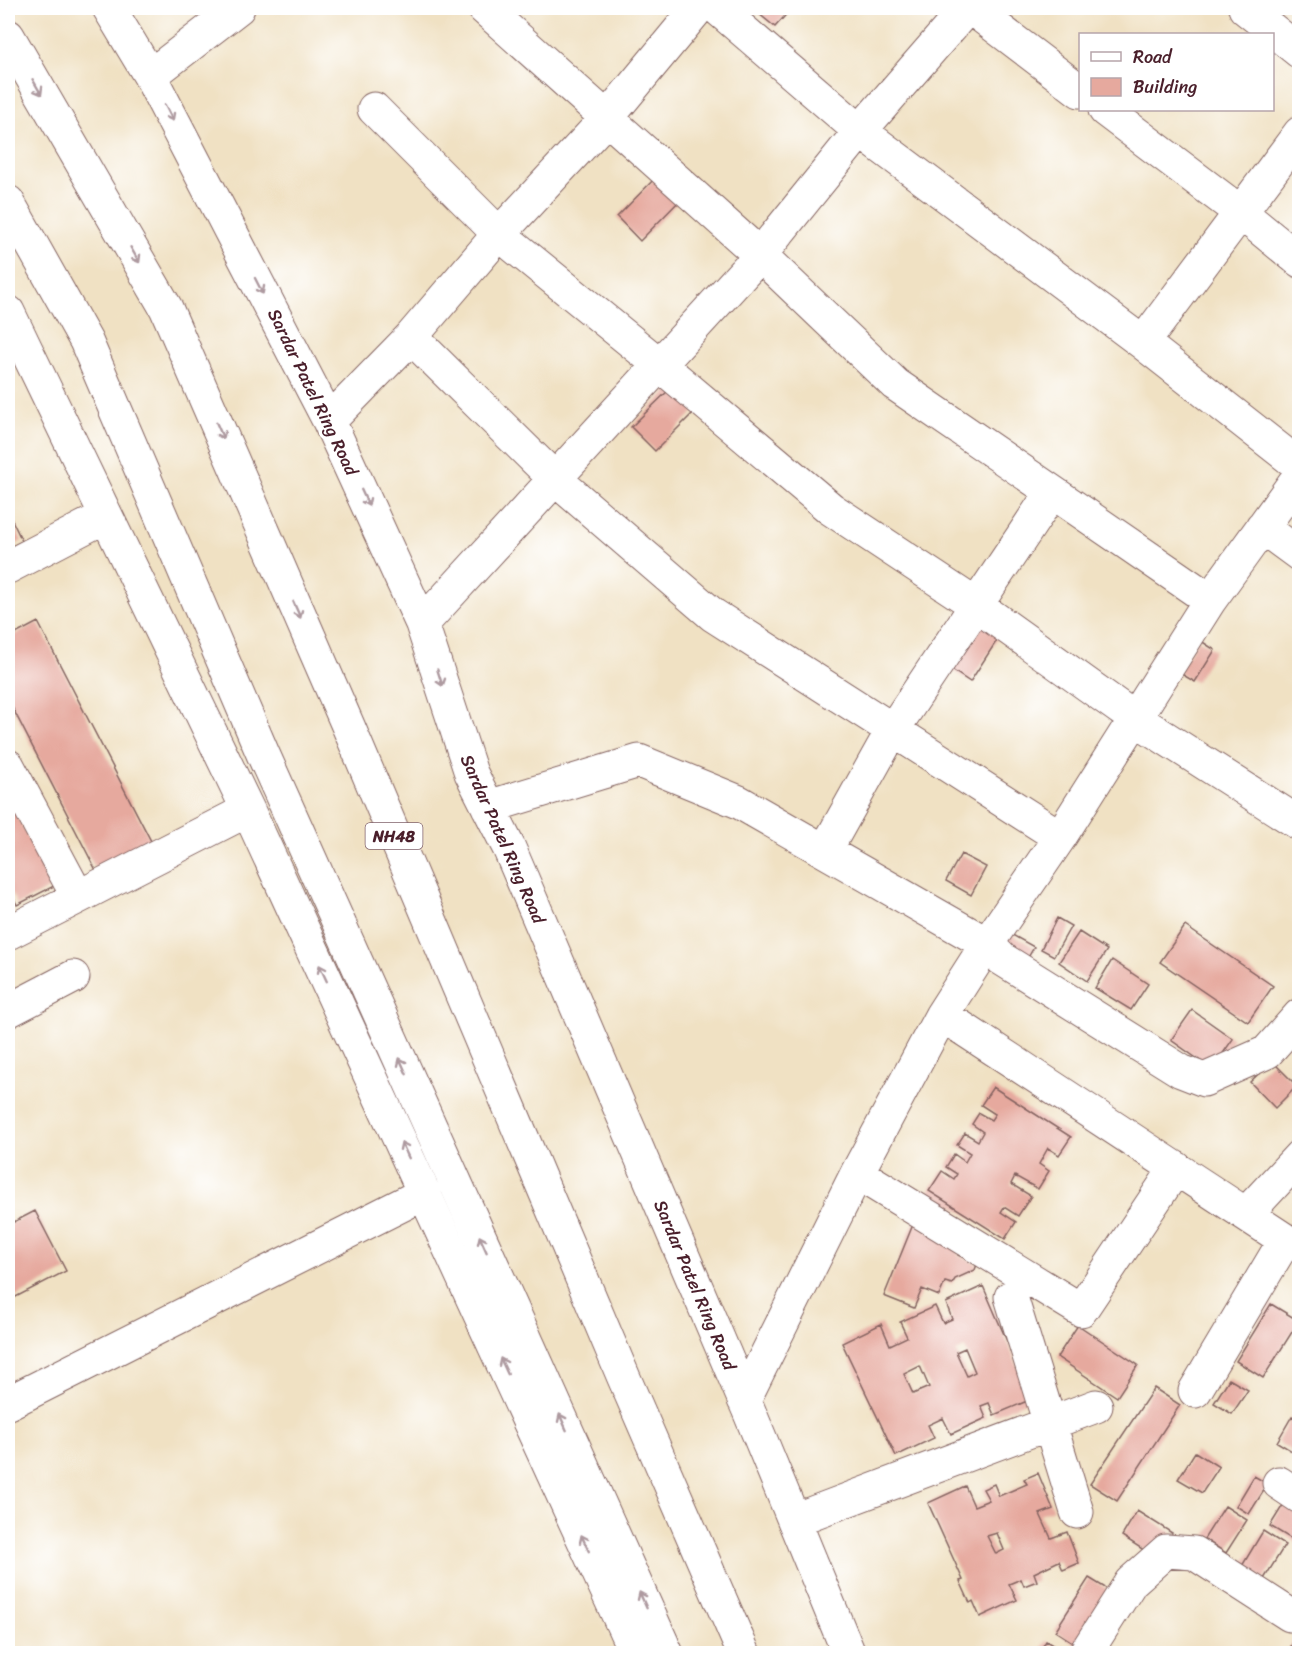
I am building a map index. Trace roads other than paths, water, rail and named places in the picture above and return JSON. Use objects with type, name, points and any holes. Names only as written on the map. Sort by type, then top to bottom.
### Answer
[{"type":"main road","name":"Sardar Patel Ring Road","points":[[109,8],[150,75],[329,420],[422,624],[471,773],[509,848],[849,1653]]},
{"type":"main road","points":[[150,75],[238,8]]},
{"type":"main road","points":[[484,8],[760,255],[895,384],[1210,600]]},
{"type":"main road","points":[[329,420],[411,337],[499,234],[607,118],[698,8]]},
{"type":"main road","points":[[717,8],[861,131],[1143,343],[1299,466]]},
{"type":"main road","points":[[422,624],[760,255],[861,131],[969,8],[1079,90]]},
{"type":"main road","points":[[1245,8],[1299,52]]},
{"type":"main road","name":"NH48","points":[[8,36],[166,308],[349,728],[624,1378],[744,1653]]},
{"type":"main road","points":[[374,109],[499,234],[660,365],[831,509],[975,605],[1134,718],[1299,824]]},
{"type":"main road","points":[[1106,111],[1240,212],[1299,261]]},
{"type":"main road","points":[[1143,343],[1299,133]]},
{"type":"main road","points":[[8,202],[86,341],[273,776],[667,1653]]},
{"type":"main road","points":[[8,312],[248,810],[636,1653]]},
{"type":"main road","points":[[411,337],[555,480],[713,615],[1060,837]]},
{"type":"main road","points":[[744,1400],[857,1173],[941,1016],[1060,837],[1210,600],[1299,475]]},
{"type":"main road","points":[[825,851],[892,731],[1052,492]]},
{"type":"main road","points":[[8,567],[106,516]]},
{"type":"main road","points":[[1262,527],[1299,555]]},
{"type":"main road","points":[[488,807],[639,761],[739,802],[987,944],[1002,959],[1171,1065],[1204,1080],[1266,1052],[1299,1015]]},
{"type":"main road","points":[[8,766],[78,897]]},
{"type":"main road","points":[[8,933],[248,810]]},
{"type":"main road","points":[[8,1011],[73,976]]},
{"type":"main road","points":[[941,1016],[1285,1240],[1195,1391]]},
{"type":"main road","points":[[1246,1214],[1299,1156]]},
{"type":"main road","points":[[857,1173],[1081,1311],[1176,1168]]},
{"type":"main road","points":[[8,1403],[425,1193]]},
{"type":"main road","points":[[1011,1297],[1077,1512]]},
{"type":"main road","points":[[794,1520],[1096,1406]]},
{"type":"main road","points":[[1085,1653],[1131,1582],[1166,1551],[1194,1553],[1290,1615]]}]
